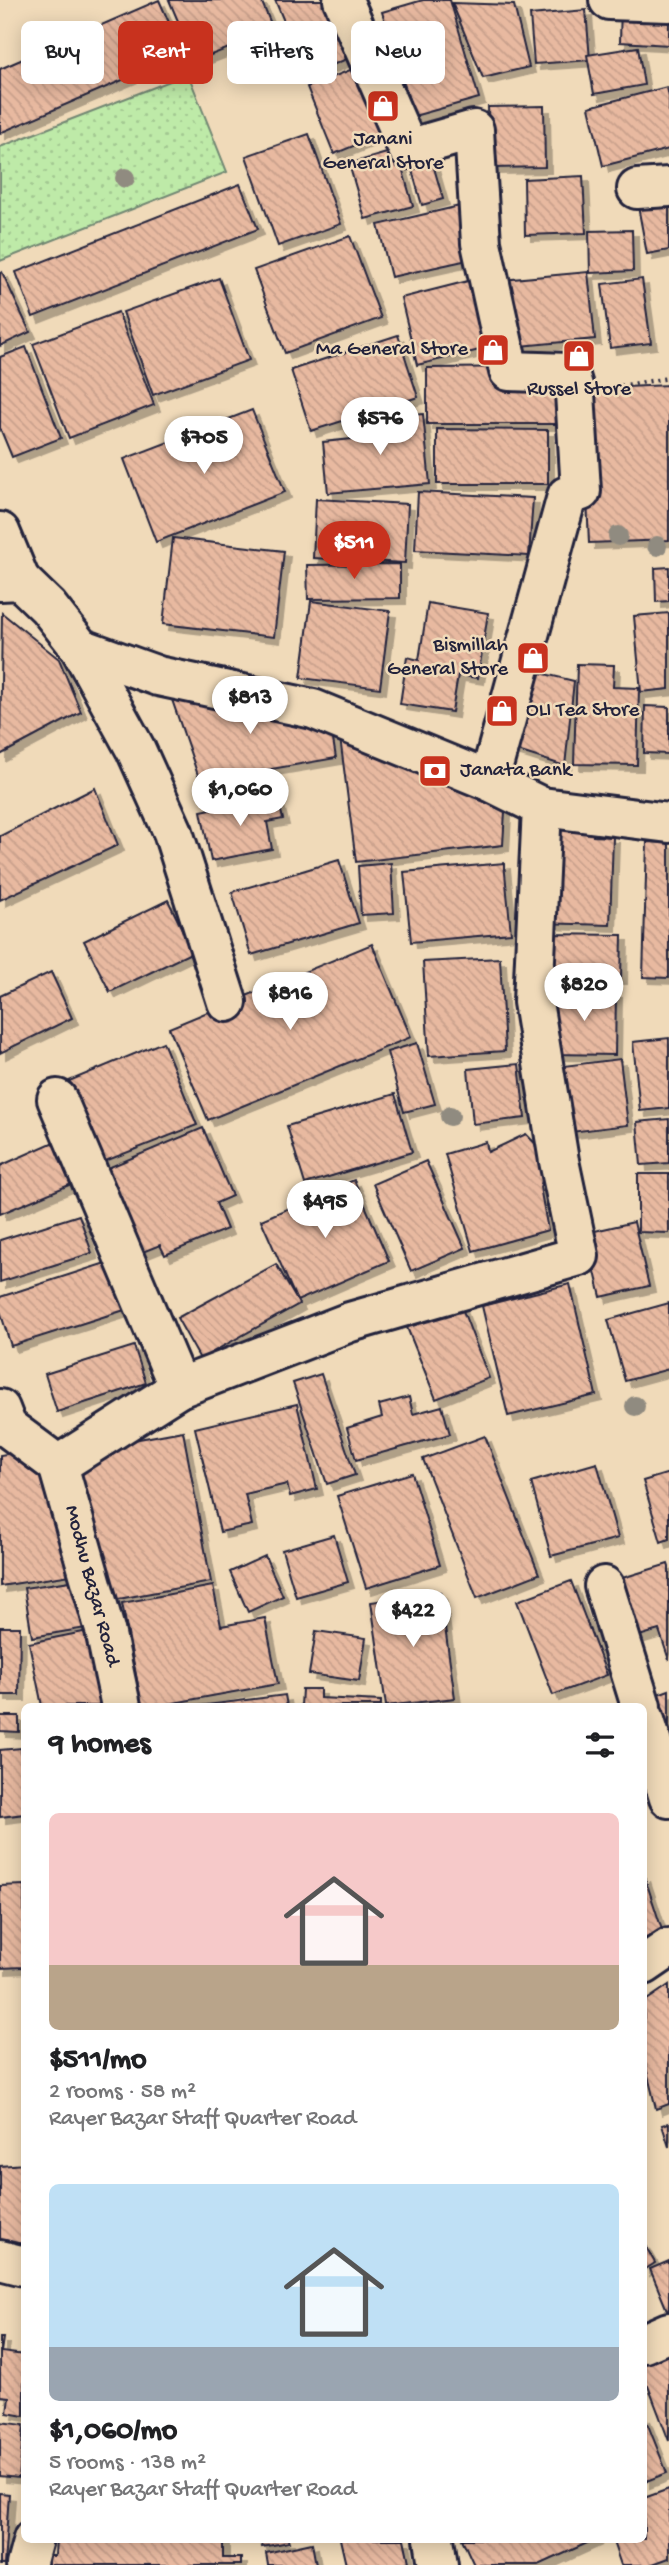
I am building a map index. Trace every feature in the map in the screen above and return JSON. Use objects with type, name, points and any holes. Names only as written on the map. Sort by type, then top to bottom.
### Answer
[{"type":"street","points":[[343,0],[408,149],[474,130],[481,243],[509,371],[569,373],[575,393],[581,491],[567,496],[489,781]]},
{"type":"street","points":[[609,0],[669,2]]},
{"type":"street","points":[[0,533],[10,581],[48,607],[80,648],[136,750],[173,832],[227,1002]]},
{"type":"street","points":[[80,648],[158,676],[313,709],[489,781],[542,807],[669,823]]},
{"type":"street","points":[[0,1409],[7,1427],[58,1465],[179,1388],[350,1322],[579,1256],[559,1161],[533,1002],[542,807]]},
{"type":"street","points":[[57,1099],[179,1388]]},
{"type":"street","name":"Modhu Bazar Road","points":[[58,1465],[106,1630],[120,1703]]},
{"type":"street","points":[[604,1586],[640,1703]]},
{"type":"street","points":[[647,1727],[669,1798]]},
{"type":"street","points":[[647,1963],[669,1948]]},
{"type":"street","points":[[0,2260],[21,2265]]},
{"type":"street","points":[[647,2342],[669,2332]]},
{"type":"street","points":[[26,2565],[32,2543]]},
{"type":"street","points":[[435,2543],[438,2565]]},
{"type":"path","points":[[575,393],[669,378]]},
{"type":"green space","points":[[162,84],[192,84],[227,172],[0,261],[0,147]]},
{"type":"building","points":[[159,0],[168,21],[118,21],[118,82],[0,133],[0,69],[21,60],[21,84],[104,84],[104,24]]},
{"type":"building","points":[[169,0],[261,0],[270,21],[227,21],[227,49],[213,54],[213,21],[178,21]]},
{"type":"building","points":[[275,0],[332,0],[351,44],[351,57],[337,63],[337,21],[284,21]]},
{"type":"building","points":[[423,0],[450,0],[479,98],[414,116],[404,84],[445,84],[445,21],[385,21],[382,12]]},
{"type":"building","points":[[452,3],[514,5],[529,67],[483,78]]},
{"type":"building","points":[[621,4],[669,7],[669,45],[620,42]]},
{"type":"building","points":[[586,10],[590,60],[534,64],[530,15]]},
{"type":"building","points":[[638,47],[644,85],[594,94],[587,55]]},
{"type":"building","points":[[351,70],[351,84],[377,84],[395,129],[334,154],[307,87],[315,84],[337,84],[337,75]]},
{"type":"building","points":[[667,87],[669,149],[603,166],[589,107]]},
{"type":"building","points":[[544,106],[545,167],[490,168],[488,107]]},
{"type":"building","points":[[309,134],[341,224],[278,246],[246,156]]},
{"type":"building","points":[[397,150],[413,206],[365,219],[349,164]]},
{"type":"building","points":[[430,154],[443,199],[422,205],[409,160]]},
{"type":"building","points":[[583,176],[586,233],[525,235],[524,179]]},
{"type":"building","points":[[240,184],[258,229],[33,317],[16,272]]},
{"type":"building","points":[[669,195],[669,250],[647,254],[637,201]]},
{"type":"building","points":[[464,205],[477,258],[391,277],[378,225]]},
{"type":"building","points":[[632,230],[633,271],[590,273],[589,231]]},
{"type":"building","points":[[350,236],[381,318],[285,353],[254,270]]},
{"type":"building","points":[[2,272],[30,332],[0,346],[0,273]]},
{"type":"building","points":[[588,272],[595,339],[509,347],[502,280]]},
{"type":"building","points":[[219,278],[249,360],[153,395],[123,312]]},
{"type":"building","points":[[642,279],[651,343],[610,348],[602,284]]},
{"type":"building","points":[[472,280],[488,348],[417,365],[401,298]]},
{"type":"building","points":[[118,312],[154,405],[69,438],[33,344]]},
{"type":"building","points":[[398,335],[418,397],[311,431],[291,370]]},
{"type":"building","points":[[26,347],[61,438],[12,457],[0,428],[0,357]]},
{"type":"building","points":[[557,367],[556,424],[427,424],[427,368]]},
{"type":"building","points":[[669,385],[669,540],[589,543],[582,389]]},
{"type":"building","points":[[252,410],[285,492],[156,542],[124,459]]},
{"type":"building","points":[[423,414],[430,484],[328,493],[323,442],[372,437],[370,419]]},
{"type":"building","points":[[437,429],[548,430],[548,484],[437,484]]},
{"type":"building","points":[[418,492],[533,498],[529,556],[415,550]]},
{"type":"building","points":[[316,499],[408,504],[405,563],[313,558]]},
{"type":"building","points":[[173,538],[284,551],[274,637],[163,624]]},
{"type":"building","points":[[400,564],[400,598],[308,599],[307,565]]},
{"type":"building","points":[[669,567],[669,601],[656,602],[655,568]]},
{"type":"building","points":[[311,601],[390,611],[380,688],[301,678]]},
{"type":"building","points":[[428,603],[488,613],[478,678],[458,675],[452,712],[400,704],[407,657],[419,660]]},
{"type":"building","points":[[2,613],[59,659],[81,712],[0,755]]},
{"type":"building","points":[[669,613],[669,689],[641,692],[634,616]]},
{"type":"building","points":[[577,664],[614,665],[613,687],[639,688],[637,765],[574,764]]},
{"type":"building","points":[[520,668],[574,681],[565,766],[499,745]]},
{"type":"building","points":[[169,691],[329,715],[336,758],[200,781]]},
{"type":"building","points":[[645,706],[669,707],[669,754],[644,753]]},
{"type":"building","points":[[339,730],[506,794],[503,845],[356,862]]},
{"type":"building","points":[[95,788],[118,845],[0,900],[0,836]]},
{"type":"building","points":[[277,796],[283,819],[267,822],[272,849],[211,861],[201,811]]},
{"type":"building","points":[[544,811],[594,812],[593,836],[613,837],[610,925],[539,923]]},
{"type":"building","points":[[647,842],[669,843],[669,978],[643,977]]},
{"type":"building","points":[[339,860],[359,923],[251,955],[232,892]]},
{"type":"building","points":[[391,863],[394,913],[361,915],[358,866]]},
{"type":"building","points":[[504,863],[511,933],[411,942],[404,872]]},
{"type":"building","points":[[168,900],[193,952],[110,992],[84,941]]},
{"type":"building","points":[[545,934],[622,935],[621,978],[544,977]]},
{"type":"building","points":[[372,944],[411,1037],[208,1120],[169,1028]]},
{"type":"building","points":[[500,958],[505,1051],[429,1056],[423,962]]},
{"type":"building","points":[[51,972],[72,1018],[0,1053],[0,996]]},
{"type":"building","points":[[554,990],[616,992],[615,1055],[553,1054]]},
{"type":"building","points":[[669,1038],[669,1108],[640,1111],[633,1042]]},
{"type":"building","points":[[163,1042],[197,1125],[103,1162],[69,1081]]},
{"type":"building","points":[[417,1043],[435,1104],[404,1112],[387,1052]]},
{"type":"building","points":[[620,1059],[628,1125],[563,1133],[555,1067]]},
{"type":"building","points":[[519,1064],[525,1118],[473,1124],[468,1069]]},
{"type":"building","points":[[395,1094],[412,1152],[305,1184],[287,1126]]},
{"type":"building","points":[[669,1119],[669,1163],[641,1165],[637,1122]]},
{"type":"building","points":[[203,1128],[232,1196],[216,1203],[227,1229],[165,1255],[160,1245],[140,1253],[96,1173]]},
{"type":"building","points":[[526,1134],[549,1158],[540,1187],[548,1230],[473,1251],[445,1154],[486,1142],[488,1152]]},
{"type":"building","points":[[56,1141],[74,1183],[0,1214],[0,1166]]},
{"type":"building","points":[[426,1161],[465,1248],[411,1271],[373,1184]]},
{"type":"building","points":[[638,1174],[669,1174],[669,1233],[638,1232]]},
{"type":"building","points":[[354,1180],[389,1261],[297,1301],[261,1220]]},
{"type":"building","points":[[79,1215],[92,1253],[0,1282],[0,1240]]},
{"type":"building","points":[[634,1222],[649,1286],[601,1297],[586,1233]]},
{"type":"building","points":[[118,1259],[134,1307],[11,1346],[0,1311],[0,1297]]},
{"type":"building","points":[[276,1264],[299,1304],[200,1359],[177,1318]]},
{"type":"building","points":[[570,1284],[596,1395],[508,1416],[482,1306]]},
{"type":"building","points":[[460,1303],[489,1378],[436,1399],[406,1325]]},
{"type":"building","points":[[669,1303],[669,1369],[625,1381],[608,1320]]},
{"type":"building","points":[[134,1346],[146,1383],[57,1412],[45,1374]]},
{"type":"building","points":[[321,1374],[355,1475],[327,1484],[293,1383]]},
{"type":"building","points":[[409,1397],[413,1414],[442,1406],[450,1434],[356,1460],[347,1428],[382,1417],[379,1405]]},
{"type":"building","points":[[297,1404],[317,1489],[290,1496],[287,1484],[245,1494],[252,1525],[220,1532],[195,1428]]},
{"type":"building","points":[[183,1431],[211,1582],[102,1602],[73,1451]]},
{"type":"building","points":[[485,1436],[539,1574],[477,1598],[423,1459]]},
{"type":"building","points":[[50,1447],[71,1575],[0,1586],[0,1455]]},
{"type":"building","points":[[597,1463],[618,1538],[551,1556],[531,1482]]},
{"type":"building","points":[[412,1473],[440,1565],[366,1588],[337,1496]]},
{"type":"building","points":[[669,1473],[669,1539],[661,1542],[643,1481]]},
{"type":"building","points":[[334,1535],[348,1582],[296,1597],[282,1550]]},
{"type":"building","points":[[265,1556],[283,1596],[248,1612],[230,1572]]},
{"type":"building","points":[[668,1564],[669,1660],[659,1630],[639,1636],[619,1579]]},
{"type":"building","points":[[77,1580],[86,1628],[32,1637],[24,1588]]},
{"type":"building","points":[[571,1581],[607,1675],[553,1695],[517,1601]]},
{"type":"building","points":[[213,1586],[221,1626],[265,1618],[278,1684],[174,1703],[141,1703],[122,1603]]},
{"type":"building","points":[[440,1592],[455,1698],[386,1703],[371,1602]]},
{"type":"building","points":[[0,1627],[20,1627],[19,1695],[0,1695]]},
{"type":"building","points":[[98,1629],[113,1703],[41,1703],[29,1643]]},
{"type":"building","points":[[316,1631],[366,1638],[359,1681],[309,1674]]},
{"type":"building","points":[[302,1689],[320,1689],[320,1698],[381,1701],[381,1703],[301,1703]]},
{"type":"building","points":[[669,1690],[669,1758],[647,1698]]},
{"type":"building","points":[[285,1695],[286,1703],[222,1703]]},
{"type":"building","points":[[0,1716],[19,1716],[19,1732],[0,1731]]},
{"type":"building","points":[[21,1748],[21,1814],[0,1817],[0,1750]]},
{"type":"building","points":[[647,1884],[663,1933],[647,1938]]},
{"type":"building","points":[[21,1885],[21,1967],[0,1968],[0,1886]]},
{"type":"building","points":[[669,1985],[669,2104],[656,2109],[647,2072],[647,2000]]},
{"type":"building","points":[[669,2123],[669,2147],[662,2125]]},
{"type":"building","points":[[21,2164],[21,2243],[0,2244],[0,2166]]},
{"type":"building","points":[[647,2248],[655,2263],[647,2268]]},
{"type":"building","points":[[669,2261],[669,2315],[650,2269]]},
{"type":"building","points":[[0,2338],[3,2338],[1,2352],[21,2355],[21,2415],[7,2413],[9,2397],[0,2396]]},
{"type":"building","points":[[669,2342],[669,2441],[647,2386],[647,2350]]},
{"type":"building","points":[[0,2422],[21,2425],[19,2478],[0,2476]]},
{"type":"building","points":[[647,2423],[667,2473],[647,2481]]},
{"type":"building","points":[[669,2489],[669,2558],[650,2565],[621,2565],[613,2543],[647,2543],[647,2497]]},
{"type":"building","points":[[0,2493],[9,2494],[4,2565],[0,2565]]},
{"type":"building","points":[[56,2543],[223,2543],[223,2558],[241,2558],[241,2565],[39,2565],[39,2556],[55,2556]]},
{"type":"building","points":[[261,2543],[284,2543],[262,2547]]},
{"type":"building","points":[[312,2543],[316,2565],[268,2565],[266,2553]]},
{"type":"building","points":[[341,2543],[405,2543],[409,2562],[395,2565],[346,2565]]},
{"type":"building","points":[[464,2543],[587,2543],[539,2565],[474,2565]]},
{"type":"place","name":"Janani General Store","points":[[383,106]]},
{"type":"place","name":"Ma General Store","points":[[493,350]]},
{"type":"place","name":"Russel Store","points":[[579,356]]},
{"type":"place","name":"Bismillah General Store","points":[[533,658]]},
{"type":"place","name":"OLI Tea Store","points":[[502,711]]},
{"type":"place","name":"Janata Bank","points":[[435,771]]}]
